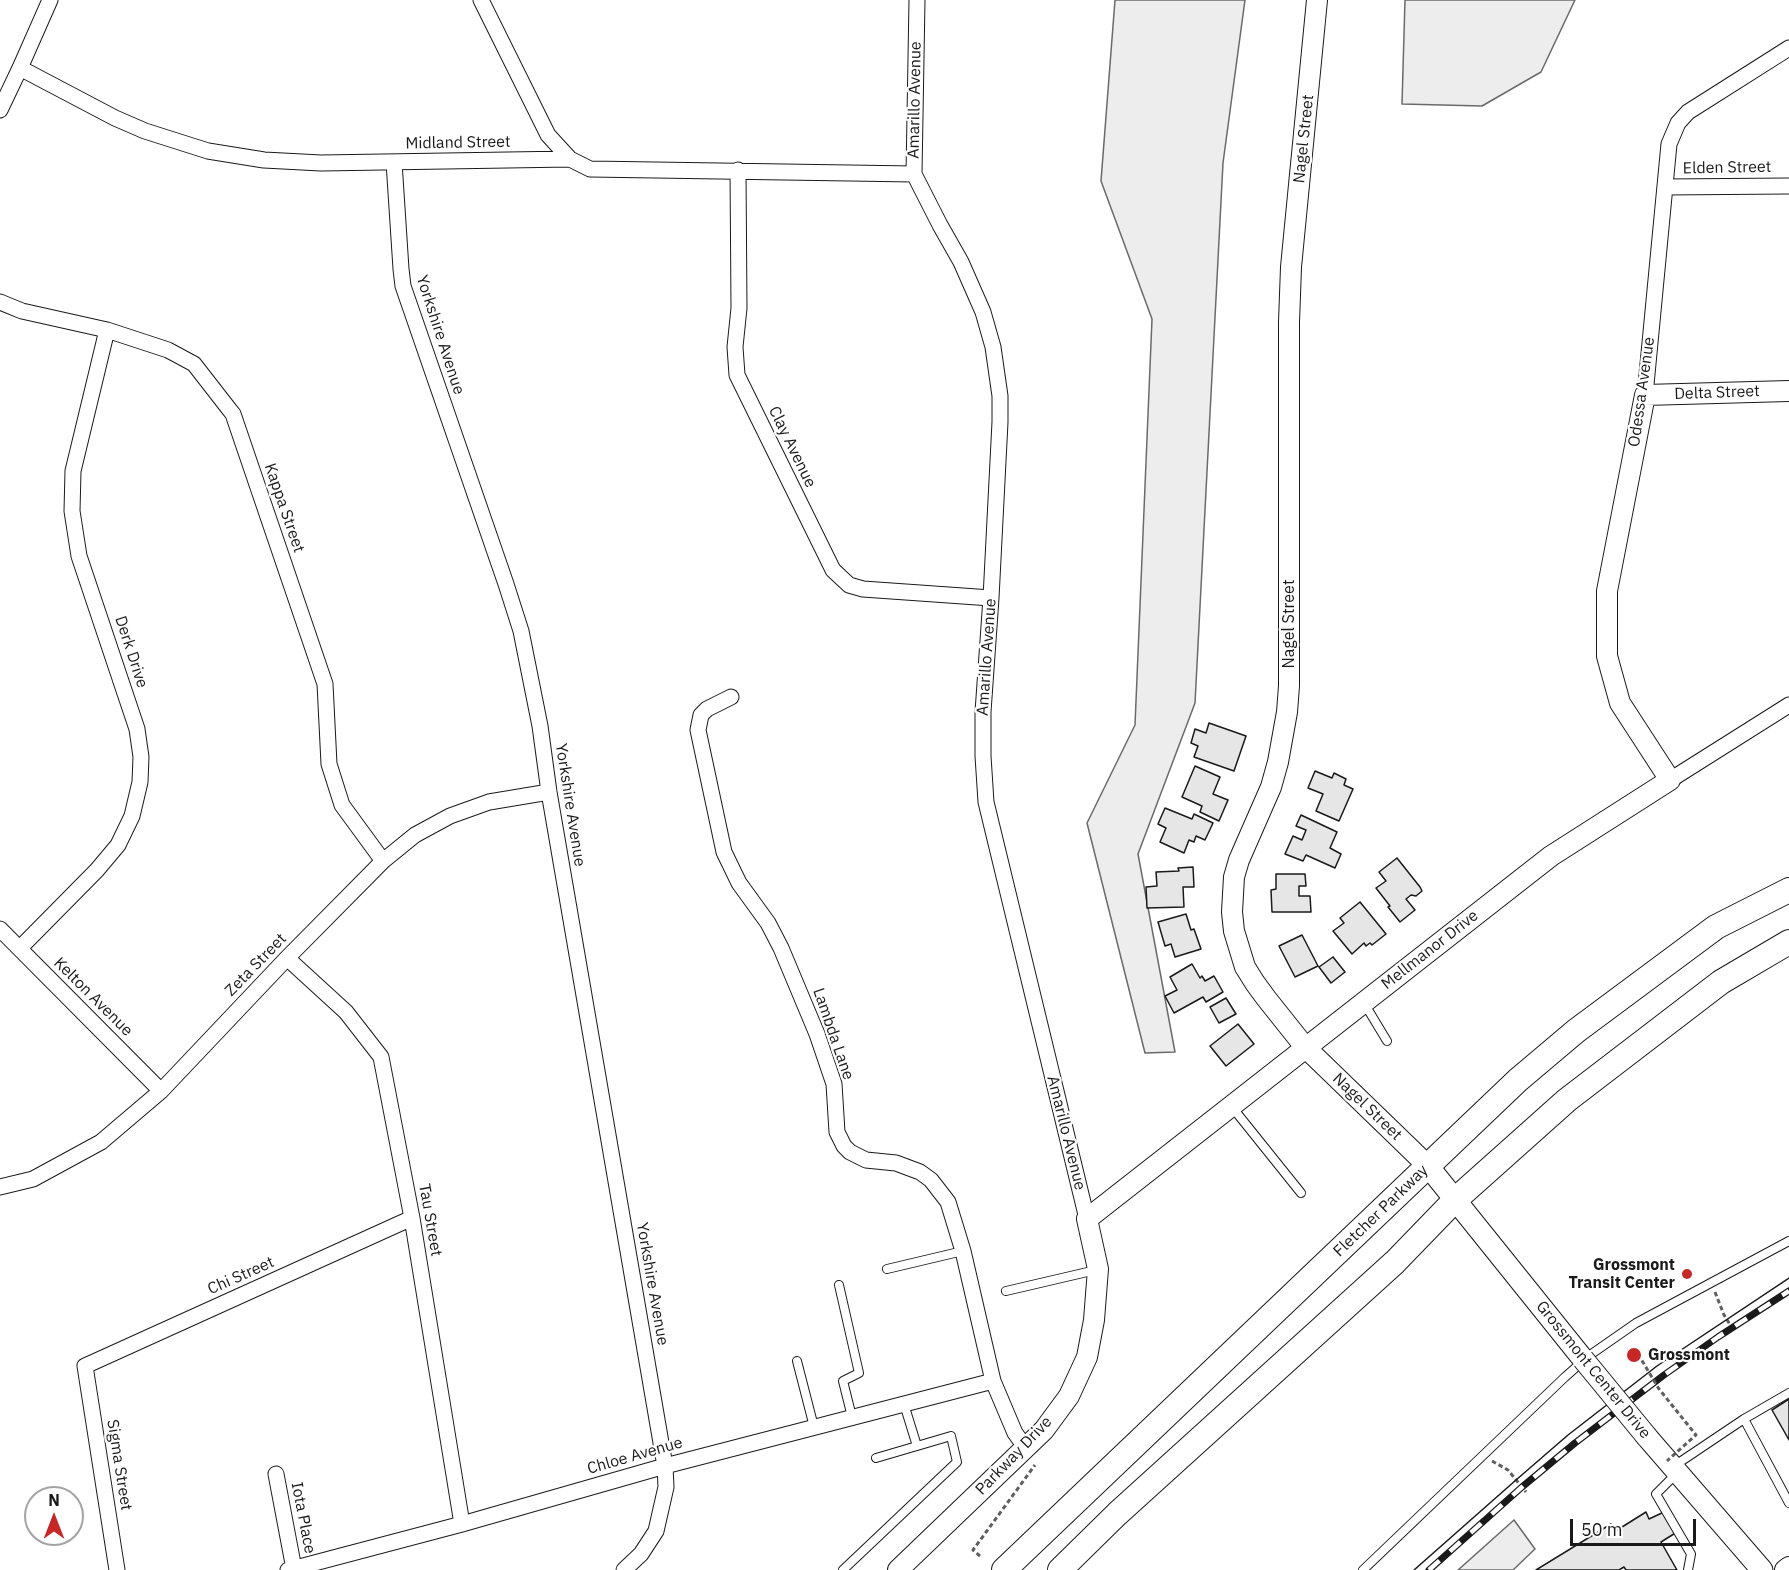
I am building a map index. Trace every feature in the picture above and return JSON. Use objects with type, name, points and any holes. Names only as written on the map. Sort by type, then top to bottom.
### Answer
[{"type":"main road","name":"Fletcher Parkway","points":[[1007,1569],[1518,1080],[1576,1031],[1716,927],[1789,890]]},
{"type":"main road","points":[[1060,1570],[1117,1514],[1395,1262],[1455,1200],[1567,1100],[1721,982],[1789,942]]},
{"type":"main road","name":"Grossmont Center Drive","points":[[1428,1166],[1647,1437],[1762,1570]]},
{"type":"street","points":[[0,110],[50,0]]},
{"type":"street","points":[[481,0],[548,135],[570,159]]},
{"type":"street","name":"Amarillo Avenue","points":[[917,0],[914,174],[961,262],[986,319],[996,363],[1000,396],[991,598],[983,712],[986,802],[1098,1269],[1094,1320]]},
{"type":"street","name":"Nagel Street","points":[[1317,0],[1291,267],[1287,712],[1271,787],[1239,860],[1232,895],[1234,931],[1245,967],[1305,1047],[1428,1166]]},
{"type":"street","name":"Odessa Avenue","points":[[1670,780],[1620,703],[1607,656],[1607,591],[1645,395],[1669,144],[1678,123],[1688,112],[1789,48]]},
{"type":"street","name":"Midland Street","points":[[21,68],[115,118],[176,142],[208,151],[293,163],[570,159],[590,169],[914,174]]},
{"type":"street","name":"Yorkshire Avenue","points":[[394,162],[404,286],[521,631],[540,726],[549,792],[664,1466],[666,1487],[656,1531],[641,1554],[624,1570]]},
{"type":"street","name":"Clay Avenue","points":[[738,170],[739,308],[735,347],[737,375],[832,570],[849,585],[863,589],[991,598]]},
{"type":"street","name":"Elden Street","points":[[1665,187],[1789,186]]},
{"type":"street","name":"Kappa Street","points":[[0,302],[22,311],[107,330],[168,350],[194,364],[233,414],[325,684],[329,764],[342,805],[383,861]]},
{"type":"street","name":"Derk Drive","points":[[20,948],[108,858],[126,831],[141,782],[141,747],[137,729],[79,555],[72,511],[73,471],[107,330]]},
{"type":"street","name":"Delta Street","points":[[1645,395],[1789,391]]},
{"type":"street","name":"Lambda Lane","points":[[732,697],[707,709],[701,716],[698,729],[724,852],[739,883],[768,923],[781,948],[817,1034],[834,1084],[836,1124],[840,1139],[857,1157],[896,1163],[920,1172],[931,1180],[948,1202],[963,1251],[993,1381],[1015,1432],[1031,1455]]},
{"type":"street","name":"Mellmanor Drive","points":[[1087,1219],[1551,856],[1789,705]]},
{"type":"street","name":"Zeta Street","points":[[0,1188],[33,1179],[101,1142],[161,1091],[383,861],[415,835],[450,816],[489,802],[549,792]]},
{"type":"street","name":"Kelton Avenue","points":[[0,929],[161,1091]]},
{"type":"street","name":"Tau Street","points":[[287,958],[346,1012],[381,1057],[412,1218],[462,1524]]},
{"type":"street","name":"Chi Street","points":[[85,1366],[412,1218]]},
{"type":"street","name":"Parkway Drive","points":[[898,1570],[1031,1455],[1044,1430],[1069,1396],[1087,1357],[1094,1320]]},
{"type":"street","name":"Sigma Street","points":[[85,1366],[117,1570]]},
{"type":"street","name":"Chloe Avenue","points":[[291,1569],[462,1524],[664,1466],[993,1381]]},
{"type":"street","name":"Iota Place","points":[[276,1474],[291,1569]]},
{"type":"street","points":[[1785,1570],[1789,1568]]},
{"type":"lane","points":[[1364,1002],[1387,1041]]},
{"type":"lane","points":[[1231,1106],[1301,1193]]},
{"type":"lane","points":[[1363,1570],[1590,1355],[1636,1323],[1789,1241]]},
{"type":"lane","points":[[887,1269],[963,1251]]},
{"type":"lane","points":[[1006,1291],[1098,1269]]},
{"type":"lane","points":[[839,1285],[859,1373],[843,1381],[852,1417]]},
{"type":"lane","points":[[797,1360],[814,1427]]},
{"type":"lane","points":[[1688,1570],[1691,1554],[1656,1494],[1673,1466],[1744,1419],[1789,1393]]},
{"type":"lane","points":[[904,1404],[917,1446]]},
{"type":"lane","points":[[1744,1419],[1789,1503]]},
{"type":"lane","points":[[843,1570],[957,1462],[951,1436],[876,1458]]},
{"type":"path","points":[[1711,1282],[1724,1315],[1734,1331]]},
{"type":"path","points":[[1638,1354],[1659,1389],[1696,1435],[1673,1466]]},
{"type":"path","points":[[980,1556],[973,1550],[1031,1455]]},
{"type":"path","points":[[1482,1456],[1508,1470],[1526,1492]]},
{"type":"shaded area","points":[[1115,0],[1245,0],[1223,163],[1195,703],[1138,854],[1175,1052],[1145,1053],[1087,823],[1135,725],[1152,319],[1101,181]]},
{"type":"shaded area","points":[[1405,0],[1575,0],[1541,72],[1482,106],[1402,104]]},
{"type":"shaded area","points":[[1514,1520],[1535,1549],[1513,1570],[1458,1570]]},
{"type":"building","points":[[1209,723],[1246,736],[1234,771],[1194,757],[1198,746],[1191,743],[1195,729],[1206,733]]},
{"type":"building","points":[[1195,766],[1220,777],[1213,794],[1228,800],[1219,821],[1200,812],[1202,806],[1182,797]]},
{"type":"building","points":[[1315,771],[1332,778],[1334,773],[1346,779],[1344,785],[1353,789],[1339,821],[1316,811],[1323,794],[1308,788]]},
{"type":"building","points":[[1165,808],[1192,819],[1194,814],[1213,823],[1205,840],[1196,836],[1194,842],[1189,840],[1184,853],[1160,842],[1166,828],[1158,824]]},
{"type":"building","points":[[1301,815],[1337,832],[1330,848],[1341,854],[1335,868],[1306,855],[1303,861],[1285,854],[1293,836],[1302,840],[1306,830],[1296,826]]},
{"type":"building","points":[[1397,858],[1422,891],[1406,899],[1415,910],[1400,922],[1376,888],[1386,881],[1379,872]]},
{"type":"building","points":[[1193,867],[1194,887],[1183,887],[1184,907],[1147,908],[1146,887],[1157,886],[1156,872],[1179,871],[1178,868]]},
{"type":"building","points":[[1276,874],[1305,874],[1306,886],[1299,886],[1299,896],[1310,896],[1311,912],[1272,912],[1271,890],[1276,889]]},
{"type":"building","points":[[1360,902],[1386,934],[1372,945],[1370,943],[1366,946],[1364,943],[1352,954],[1333,931],[1344,923],[1340,918]]},
{"type":"building","points":[[1186,914],[1201,949],[1175,957],[1171,944],[1165,946],[1158,922]]},
{"type":"building","points":[[1302,935],[1318,966],[1295,977],[1279,946]]},
{"type":"building","points":[[1333,957],[1345,972],[1331,983],[1319,967]]},
{"type":"building","points":[[1192,964],[1200,978],[1202,976],[1205,981],[1214,976],[1223,992],[1206,1002],[1203,997],[1174,1013],[1165,996],[1177,990],[1170,977]]},
{"type":"building","points":[[1226,998],[1236,1014],[1219,1023],[1210,1007]]},
{"type":"building","points":[[1238,1024],[1254,1044],[1226,1066],[1210,1046]]},
{"type":"building","points":[[1789,1399],[1789,1440],[1772,1410]]},
{"type":"building","points":[[1646,1512],[1649,1519],[1664,1512],[1677,1532],[1661,1542],[1677,1570],[1626,1570],[1624,1567],[1619,1570],[1536,1570],[1611,1524],[1614,1532]]},
{"type":"tram line","points":[[1414,1570],[1568,1435],[1657,1366],[1789,1278]]},
{"type":"railway","points":[[1429,1570],[1575,1443],[1664,1375],[1789,1291]]},
{"type":"place","name":"Grossmont Transit Center","points":[[1687,1274]]},
{"type":"place","name":"Grossmont","points":[[1634,1355]]}]
